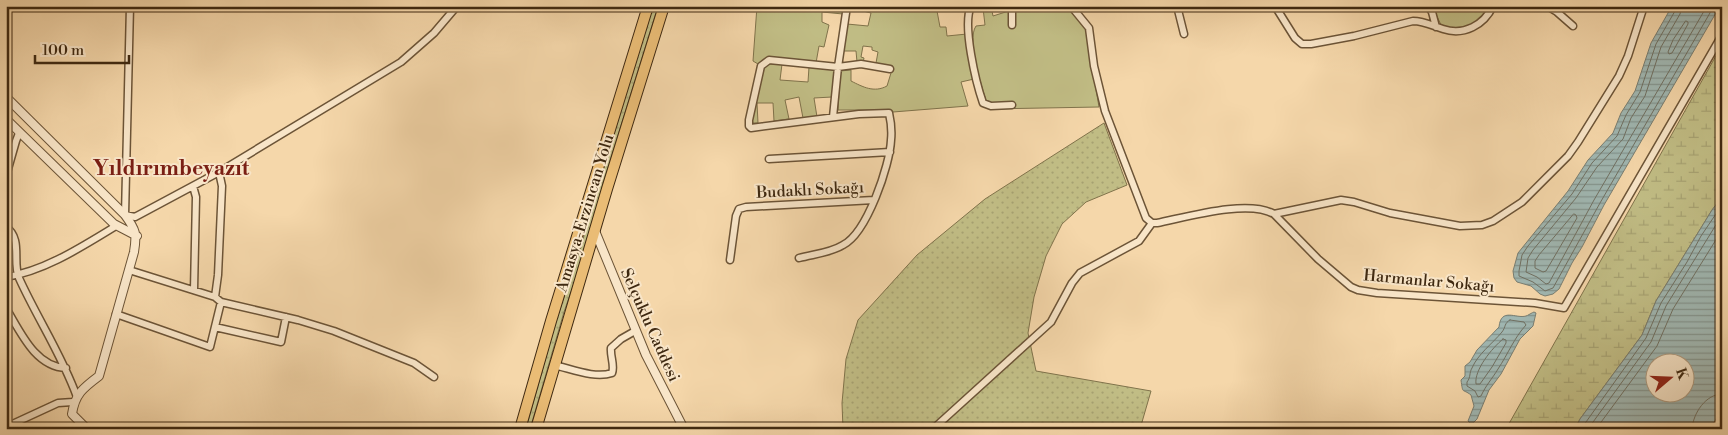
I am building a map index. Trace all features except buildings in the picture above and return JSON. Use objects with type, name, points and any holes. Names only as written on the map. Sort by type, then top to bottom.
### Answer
[{"type":"highway","name":"Amasya-Erzincan Yolu","points":[[520,429],[551,321],[648,6]]},
{"type":"highway","name":"Amasya-Erzincan Yolu","points":[[536,429],[664,6]]},
{"type":"street","points":[[125,215],[130,6]]},
{"type":"street","points":[[125,215],[135,217],[219,172],[401,62],[434,33],[457,6]]},
{"type":"street","points":[[833,117],[847,6]]},
{"type":"street","points":[[971,6],[968,15],[971,51],[983,103],[991,106],[1012,105]]},
{"type":"street","points":[[1012,6],[1012,25]]},
{"type":"street","points":[[1071,6],[1088,28],[1097,78],[1109,121],[1146,218],[1152,223]]},
{"type":"street","points":[[1177,6],[1184,34]]},
{"type":"street","points":[[1276,6],[1298,42],[1306,45],[1354,36],[1407,22],[1418,21],[1455,31],[1469,30],[1487,16],[1493,6]]},
{"type":"street","points":[[1428,6],[1432,12],[1436,27]]},
{"type":"street","points":[[1547,6],[1573,26]]},
{"type":"street","points":[[933,429],[990,375],[1051,322],[1072,283],[1080,273],[1139,241],[1152,223],[1237,208],[1267,210],[1274,214],[1340,200],[1354,202],[1390,213],[1460,226],[1482,225],[1493,221],[1522,202],[1568,156],[1578,142],[1619,76],[1628,56],[1644,6]]},
{"type":"street","name":"Harmanlar Sokağı","points":[[1274,214],[1318,259],[1350,287],[1358,290],[1378,293],[1535,303],[1564,308],[1722,35]]},
{"type":"street","name":"Budaklı Sokağı","points":[[799,258],[828,252],[844,245],[851,240],[864,223],[890,152],[889,113],[833,117],[751,128],[749,126],[760,66],[769,60],[838,68],[861,64],[890,70]]},
{"type":"street","points":[[6,97],[125,215],[132,225],[136,236],[134,252],[99,376],[84,387],[75,399],[72,414],[87,429]]},
{"type":"street","points":[[6,119],[116,226],[136,236]]},
{"type":"street","points":[[6,176],[19,133]]},
{"type":"street","name":"Budaklı Sokağı","points":[[769,159],[890,152]]},
{"type":"street","points":[[215,297],[218,275],[222,182],[219,172]]},
{"type":"street","points":[[193,186],[196,197],[194,290]]},
{"type":"street","name":"Budaklı Sokağı","points":[[730,260],[736,216],[739,209],[746,207],[874,200]]},
{"type":"street","points":[[6,277],[18,276],[76,250],[116,226]]},
{"type":"street","points":[[6,227],[15,238],[18,276],[66,368],[75,399]]},
{"type":"street","name":"Selçuklu Caddesi","points":[[595,231],[635,331],[660,385],[684,429]]},
{"type":"street","points":[[129,270],[215,297],[221,302],[334,330],[414,363],[434,377]]},
{"type":"street","points":[[116,314],[210,347],[221,302]]},
{"type":"street","points":[[6,308],[26,341],[38,356],[60,368],[66,368]]},
{"type":"street","points":[[215,327],[281,342],[286,317]]},
{"type":"street","points":[[554,365],[589,374],[609,375],[614,370],[610,353],[611,348],[621,339],[635,331]]},
{"type":"street","points":[[6,427],[58,403],[75,399]]},
{"type":"green space","points":[[653,6],[658,6],[604,180],[583,257],[564,312],[530,429],[526,429],[555,324],[581,247],[597,187]]},
{"type":"green space","points":[[757,6],[844,6],[843,14],[822,12],[822,22],[829,25],[824,47],[819,46],[816,63],[764,60],[758,64],[753,61]]},
{"type":"green space","points":[[864,6],[968,6],[937,11],[940,27],[946,27],[947,36],[967,34],[974,79],[961,82],[968,106],[893,112],[890,110],[838,110],[840,71],[851,70],[851,81],[873,89],[887,86],[891,73],[891,66],[876,63],[878,52],[872,50],[872,47],[863,46],[861,57],[864,58],[863,63],[857,62],[856,51],[842,51],[847,24],[868,26],[871,13],[863,11]]},
{"type":"green space","points":[[973,6],[991,6],[993,16],[1015,9],[1016,6],[1068,6],[1086,29],[1099,107],[989,109],[976,66],[973,42],[973,33],[976,26],[985,25],[983,8],[972,9]]},
{"type":"green space","points":[[1432,6],[1489,6],[1481,19],[1468,28],[1458,30],[1442,27]]},
{"type":"green space","points":[[1722,45],[1722,197],[1656,301],[1642,335],[1580,419],[1575,429],[1506,429]]},
{"type":"green space","points":[[767,64],[782,64],[780,80],[808,82],[809,67],[834,70],[832,97],[814,98],[817,117],[803,118],[799,97],[785,100],[789,119],[774,121],[773,103],[757,103],[758,123],[751,123],[762,69]]},
{"type":"green space","points":[[1104,123],[1127,185],[1086,202],[1062,224],[1046,256],[1034,297],[1028,333],[1036,371],[1151,391],[1140,429],[843,429],[842,403],[846,359],[858,320],[917,255],[985,199]]},
{"type":"water","points":[[1672,6],[1720,6],[1604,205],[1559,289],[1553,294],[1545,296],[1540,294],[1531,286],[1517,282],[1514,278],[1513,271],[1518,253],[1568,191],[1588,160],[1613,133],[1621,113],[1635,91],[1651,43]]},
{"type":"water","points":[[1722,197],[1722,409],[1710,429],[1575,429],[1580,419],[1642,335],[1656,301]]},
{"type":"water","points":[[1534,312],[1536,313],[1533,326],[1520,339],[1501,374],[1489,390],[1477,419],[1470,423],[1468,421],[1474,406],[1471,395],[1462,388],[1461,380],[1465,376],[1465,366],[1499,327],[1503,317],[1510,315],[1522,317]]},
{"type":"district","name":"Yıldırımbeyazıt","points":[[171,169]]}]
